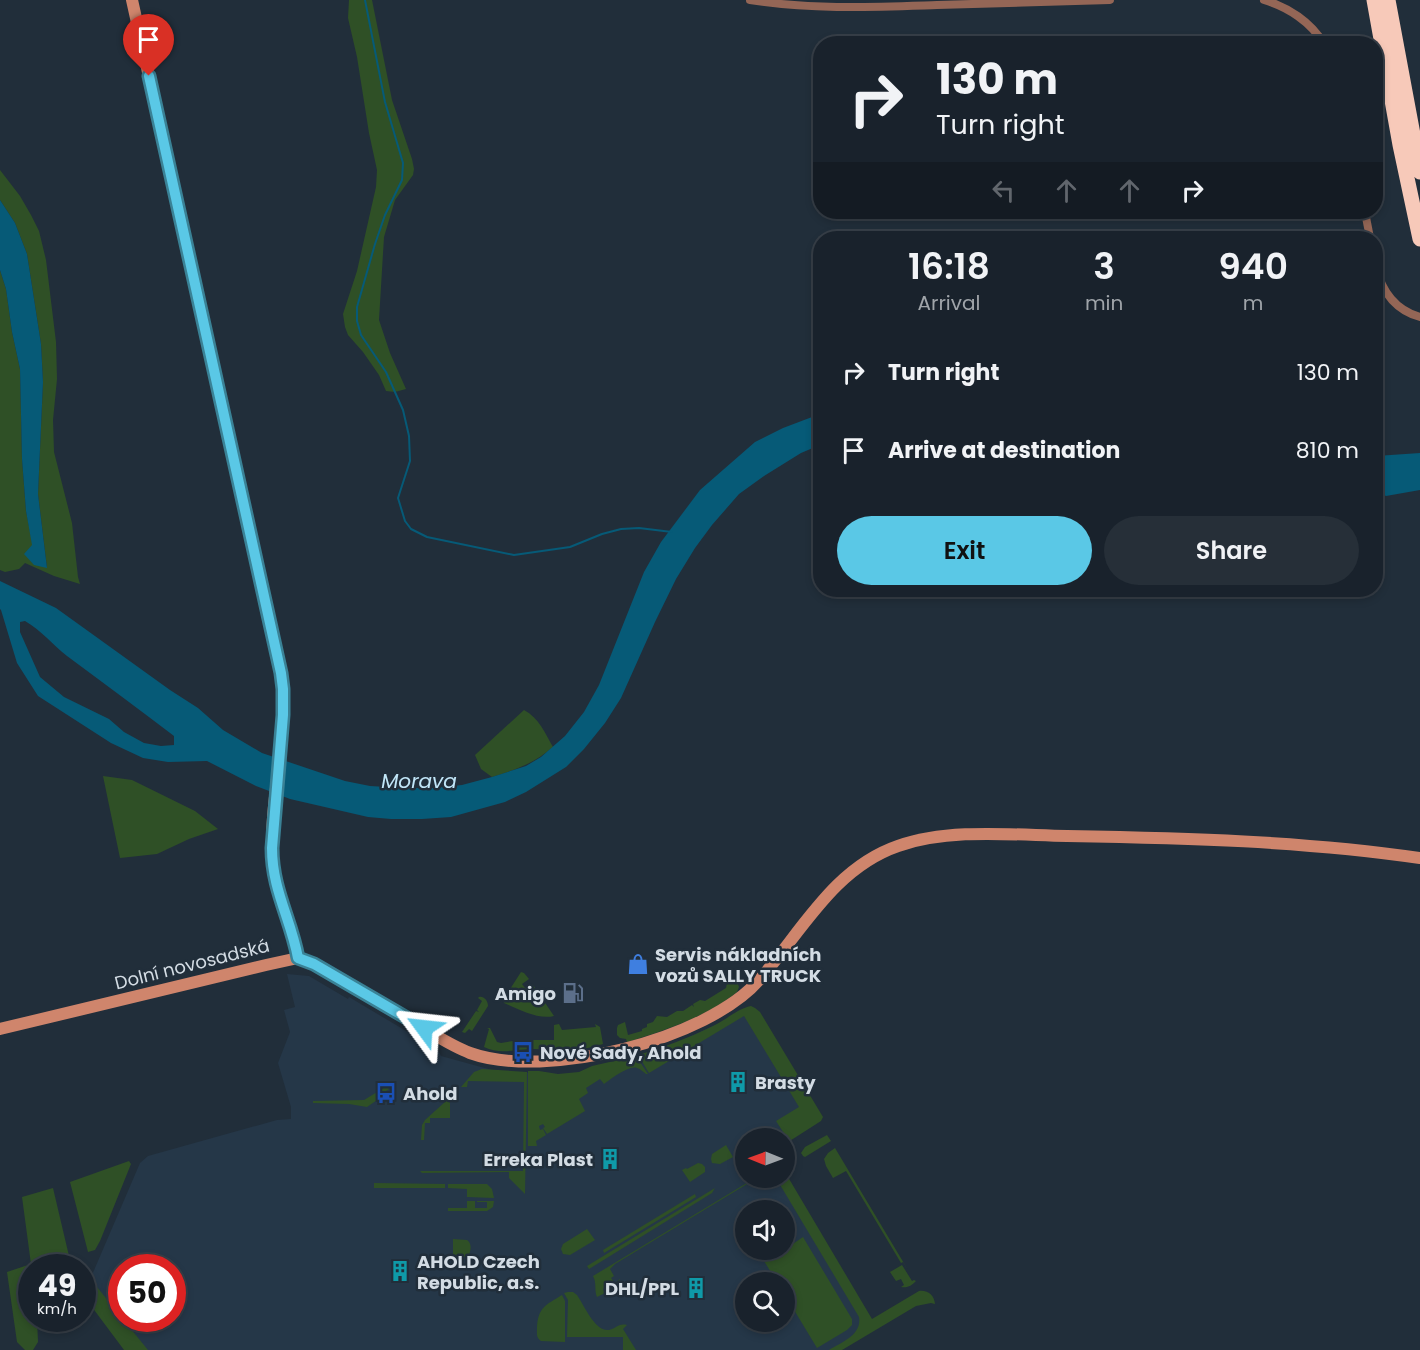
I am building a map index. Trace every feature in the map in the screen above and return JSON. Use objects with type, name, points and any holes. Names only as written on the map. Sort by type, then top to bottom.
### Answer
[{"type":"highway","points":[[1374,0],[1380,36]]},
{"type":"highway","points":[[1388,0],[1420,172]]},
{"type":"highway","points":[[1383,50],[1420,239]]},
{"type":"main road","points":[[132,0],[277,651],[283,689],[283,721],[273,819],[273,870],[298,958]]},
{"type":"main road","name":"Dolní novosadská","points":[[0,1029],[298,958],[314,964],[463,1050],[483,1057],[511,1061],[575,1058],[603,1054],[642,1044],[705,1019],[732,1004],[761,978],[817,906],[846,877],[881,852],[928,838],[981,834],[1212,839],[1314,846],[1420,858]]},
{"type":"street","points":[[750,0],[806,5],[880,6],[1110,0]]},
{"type":"street","points":[[1264,0],[1300,17],[1318,36]]},
{"type":"street","points":[[1383,286],[1388,296],[1401,309],[1420,317]]},
{"type":"shaded area","points":[[287,974],[309,976],[433,1047],[432,1049],[439,1052],[441,1056],[492,1070],[557,1076],[580,1074],[642,1056],[746,1011],[814,1125],[795,1137],[795,1128],[735,1128],[735,1188],[784,1188],[791,1200],[735,1200],[735,1260],[795,1260],[795,1206],[869,1328],[833,1350],[134,1350],[119,1332],[186,1332],[186,1254],[108,1254],[108,1319],[96,1305],[96,1266],[140,1163],[148,1156],[277,1120],[291,1119],[291,1107],[278,1063],[290,1032],[284,1010],[295,1007]]},
{"type":"green space","points":[[349,0],[372,0],[392,100],[414,169],[413,175],[395,200],[384,237],[379,320],[406,389],[395,392],[386,391],[379,375],[348,335],[343,314],[357,271],[376,187],[377,170],[348,18]]},
{"type":"green space","points":[[0,170],[31,215],[39,231],[46,260],[56,342],[54,452],[72,523],[80,584],[54,576],[25,563],[19,569],[5,572],[0,570],[0,270],[6,289],[20,369],[22,459],[26,511],[33,546],[47,568],[38,494],[43,382],[41,344],[27,254],[15,223],[0,200]]},
{"type":"green space","points":[[524,710],[538,722],[553,747],[524,765],[492,777],[481,769],[475,755]]},
{"type":"green space","points":[[103,776],[132,780],[195,811],[218,829],[157,854],[120,858]]},
{"type":"green space","points":[[521,972],[529,979],[522,984],[525,988],[532,984],[554,1016],[535,1015],[504,1003],[503,1000]]},
{"type":"green space","points":[[736,979],[739,987],[737,992],[699,1015],[670,1028],[627,1042],[626,1039],[617,1035],[618,1025],[625,1022],[628,1035],[642,1031],[657,1016],[667,1017],[692,1005],[694,1007],[693,1004],[700,1000],[705,1001],[726,988],[727,983]]},
{"type":"green space","points":[[479,997],[485,999],[488,1006],[472,1031],[469,1029],[465,1033],[462,1032],[476,1011],[479,1012],[477,1010],[482,1001]]},
{"type":"green space","points":[[751,1006],[760,1012],[823,1117],[821,1121],[795,1138],[795,1128],[781,1128],[776,1121],[799,1107],[744,1016],[649,1073],[638,1055],[718,1024]]},
{"type":"green space","points":[[559,1024],[562,1030],[596,1027],[595,1024],[600,1027],[603,1044],[562,1051],[534,1049],[502,1051],[484,1047],[489,1029],[487,1028],[490,1028],[497,1042],[501,1043],[519,1040],[554,1040],[554,1025]]},
{"type":"green space","points":[[636,1056],[648,1074],[634,1068],[620,1073],[604,1084],[600,1079],[586,1088],[588,1093],[579,1099],[585,1111],[547,1134],[543,1124],[539,1126],[546,1135],[536,1141],[537,1146],[528,1146],[528,1071],[558,1074],[579,1072],[592,1066]]},
{"type":"green space","points":[[482,1069],[527,1072],[525,1194],[509,1178],[509,1172],[422,1173],[420,1171],[523,1171],[524,1082],[468,1081],[467,1087],[461,1087],[474,1072]]},
{"type":"green space","points":[[387,1086],[389,1089],[367,1107],[313,1103],[313,1101],[364,1100]]},
{"type":"green space","points":[[456,1092],[457,1099],[450,1100],[450,1118],[430,1118],[430,1123],[425,1123],[424,1140],[421,1140],[422,1125],[425,1120]]},
{"type":"green space","points":[[827,1135],[831,1141],[805,1157],[803,1156],[801,1153],[805,1147]]},
{"type":"green space","points":[[726,1145],[733,1157],[720,1164],[712,1163],[712,1154]]},
{"type":"green space","points":[[835,1148],[908,1270],[903,1262],[901,1263],[846,1171],[833,1178],[824,1159]]},
{"type":"green space","points":[[129,1161],[131,1164],[100,1241],[95,1250],[88,1252],[70,1182]]},
{"type":"green space","points":[[698,1163],[705,1167],[705,1172],[690,1182],[682,1170]]},
{"type":"green space","points":[[374,1183],[445,1184],[445,1188],[374,1188]]},
{"type":"green space","points":[[448,1184],[487,1184],[492,1189],[494,1198],[467,1197],[467,1189],[448,1188]]},
{"type":"green space","points":[[53,1188],[69,1254],[30,1254],[22,1197]]},
{"type":"green space","points":[[715,1188],[712,1193],[589,1269],[587,1266]]},
{"type":"green space","points":[[740,1188],[615,1264],[610,1269],[614,1276],[611,1278],[615,1283],[620,1279],[614,1291],[610,1284],[603,1289],[605,1293],[597,1297],[593,1276]]},
{"type":"green space","points":[[782,1188],[794,1188],[872,1319],[919,1291],[930,1294],[935,1304],[916,1306],[842,1350],[829,1350],[854,1333],[859,1317],[795,1210],[795,1200],[789,1200]]},
{"type":"green space","points":[[695,1194],[696,1197],[604,1253],[603,1250]]},
{"type":"green space","points":[[467,1201],[475,1201],[475,1208],[487,1208],[487,1202],[477,1201],[494,1201],[493,1207],[487,1211],[448,1211],[448,1208],[467,1208]]},
{"type":"green space","points":[[587,1229],[595,1240],[570,1255],[563,1254],[561,1249],[563,1244]]},
{"type":"green space","points":[[803,1237],[852,1319],[852,1325],[847,1330],[817,1348],[795,1312],[795,1272],[771,1272],[764,1261],[795,1260],[795,1242]]},
{"type":"green space","points":[[453,1239],[469,1241],[471,1247],[469,1255],[453,1257]]},
{"type":"green space","points":[[902,1265],[912,1281],[916,1281],[908,1287],[901,1287],[904,1285],[901,1279],[896,1281],[890,1272]]},
{"type":"green space","points":[[18,1268],[18,1332],[38,1332],[38,1342],[33,1350],[25,1350],[17,1342],[7,1272]]},
{"type":"green space","points":[[96,1287],[108,1301],[108,1329],[96,1312]]},
{"type":"green space","points":[[564,1293],[577,1295],[599,1327],[609,1330],[620,1325],[627,1325],[623,1329],[636,1350],[623,1350],[623,1337],[567,1337],[568,1300]]},
{"type":"green space","points":[[562,1295],[565,1301],[565,1342],[541,1341],[537,1334],[539,1315],[547,1304]]},
{"type":"green space","points":[[111,1332],[133,1332],[148,1350],[124,1350]]},
{"type":"water","points":[[0,200],[15,223],[27,254],[41,344],[43,382],[38,494],[47,568],[34,565],[24,554],[32,545],[26,511],[22,459],[20,369],[6,289],[0,270]]},
{"type":"water","points":[[813,417],[813,448],[764,476],[739,494],[695,548],[676,579],[621,698],[584,749],[566,767],[526,792],[505,802],[451,817],[391,819],[368,817],[290,799],[256,786],[207,761],[168,762],[143,758],[111,743],[38,696],[17,663],[0,609],[0,581],[56,608],[198,708],[223,730],[262,753],[345,781],[370,786],[433,788],[462,785],[526,766],[541,757],[565,736],[584,712],[599,685],[644,572],[661,542],[700,490],[755,442]],"holes":[[[25,621],[67,656],[174,736],[174,745],[161,746],[144,743],[124,732],[109,719],[64,697],[40,677],[20,632],[20,622]]]},
{"type":"water","points":[[1420,453],[1420,490],[1386,496],[1383,494],[1383,456]]},
{"type":"waterway","points":[[365,0],[385,102],[403,163],[402,180],[385,215],[375,244],[357,307],[357,321],[361,335],[386,372],[403,410],[409,436],[410,461],[398,498],[405,521],[411,529],[427,537],[514,555],[570,547],[621,529],[639,528],[672,532]]},
{"type":"place","name":"Servis nákladních vozů SALLY TRUCK","points":[[638,964]]},
{"type":"place","name":"Amigo","points":[[573,993]]},
{"type":"place","name":"Nové Sady, Ahold","points":[[523,1052]]},
{"type":"place","name":"Brasty","points":[[738,1082]]},
{"type":"place","name":"Ahold","points":[[386,1093]]},
{"type":"place","name":"Erreka Plast","points":[[610,1159]]},
{"type":"place","name":"AHOLD Czech Republic, a.s.","points":[[400,1271]]},
{"type":"place","name":"DHL/PPL","points":[[696,1288]]},
{"type":"route","points":[[149,76],[281,673],[283,715],[272,848],[277,890],[298,958],[314,964],[424,1028]]},
{"type":"water label","name":"Morava","points":[[419,781]]}]
